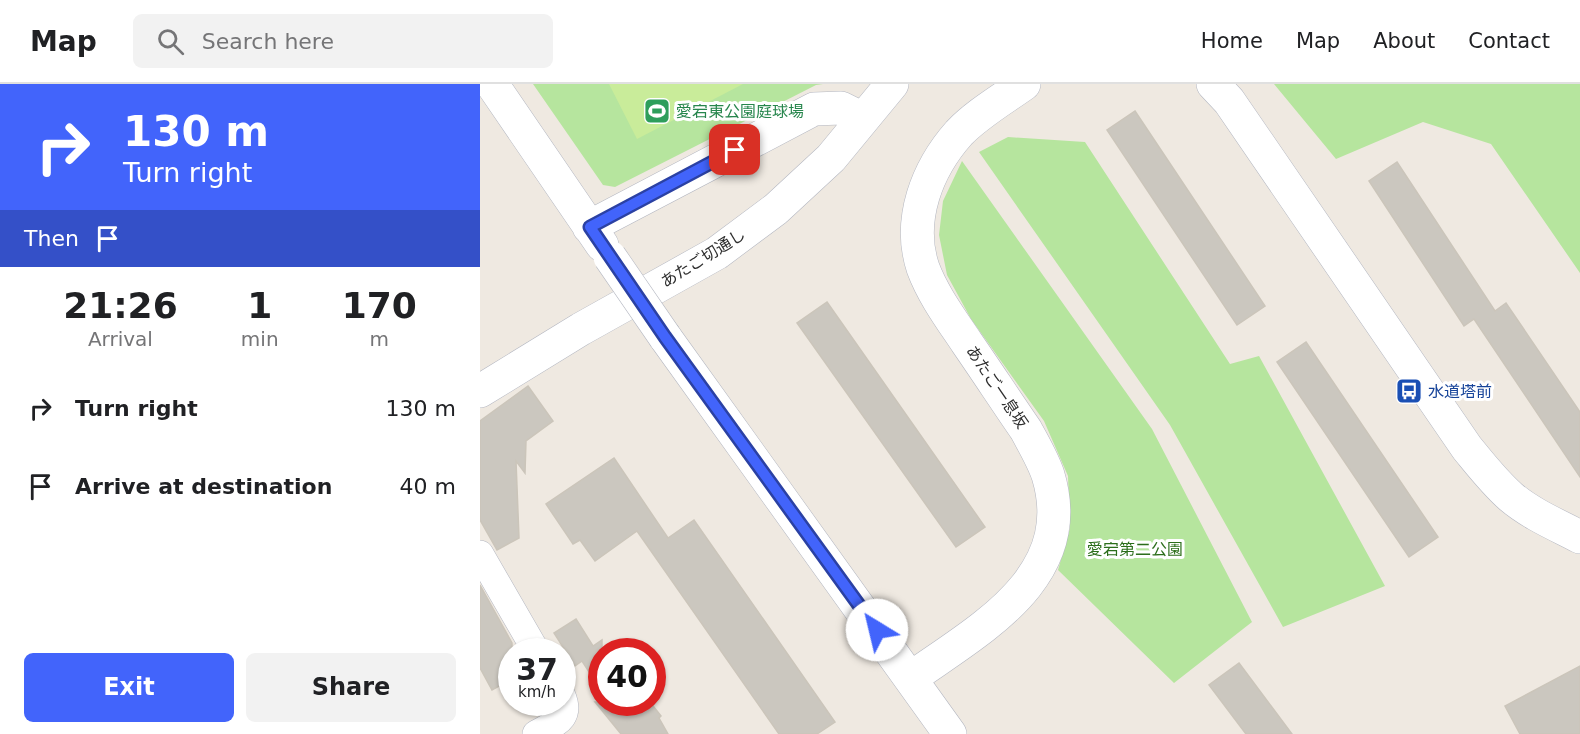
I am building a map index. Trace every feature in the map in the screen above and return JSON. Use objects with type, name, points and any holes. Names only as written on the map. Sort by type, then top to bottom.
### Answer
[{"type":"street","points":[[492,84],[665,337],[950,734]]},
{"type":"street","name":"あたご切通し","points":[[480,391],[581,329],[717,253],[776,209],[831,158],[892,84]]},
{"type":"street","name":"あたご一息坂","points":[[911,678],[1006,610],[1037,572],[1050,541],[1053,501],[1048,475],[1026,430],[935,294],[918,249],[921,202],[929,177],[942,153],[961,131],[1024,84]]},
{"type":"street","points":[[1214,84],[1229,101],[1487,474],[1512,498],[1550,522],[1580,537]]},
{"type":"street","points":[[590,227],[814,109],[841,108],[863,119]]},
{"type":"street","points":[[480,554],[528,638]]},
{"type":"street","points":[[536,734],[563,716]]},
{"type":"green space","points":[[533,84],[823,84],[816,85],[615,187],[603,185]]},
{"type":"green space","name":"愛宕東公園庭球場","points":[[609,84],[743,84],[637,139]]},
{"type":"green space","points":[[1274,84],[1580,84],[1580,273],[1491,144],[1423,122],[1336,159]]},
{"type":"green space","points":[[1008,137],[1085,142],[1230,364],[1259,356],[1385,586],[1283,627],[1170,425],[979,152]]},
{"type":"green space","name":"愛宕第二公園","points":[[962,161],[1152,429],[1252,622],[1174,683],[1058,570],[1070,528],[1068,476],[1044,421],[971,319],[947,275],[939,235],[943,201]]},
{"type":"building","points":[[1135,111],[1265,306],[1237,325],[1107,130]]},
{"type":"building","points":[[1397,162],[1495,311],[1506,303],[1580,412],[1580,477],[1474,319],[1464,326],[1369,181]]},
{"type":"building","points":[[827,302],[985,527],[956,547],[797,323]]},
{"type":"building","points":[[1306,342],[1438,537],[1409,557],[1277,362]]},
{"type":"building","points":[[528,386],[553,421],[526,441],[525,473],[516,461],[519,538],[497,550],[480,520],[480,421]]},
{"type":"building","points":[[614,458],[668,538],[694,520],[835,722],[817,734],[779,734],[637,531],[595,561],[580,540],[573,544],[546,504]]},
{"type":"building","points":[[480,585],[509,638],[498,638],[498,687],[492,690],[480,668]]},
{"type":"building","points":[[576,619],[588,638],[588,670],[582,661],[576,665],[576,638],[557,638],[554,633]]},
{"type":"building","points":[[1239,663],[1292,734],[1246,734],[1209,685]]},
{"type":"building","points":[[1580,666],[1580,734],[1520,734],[1505,706]]},
{"type":"building","points":[[606,716],[661,716],[659,718],[668,734],[621,734]]},
{"type":"place","name":"愛宕東公園庭球場","points":[[657,111]]},
{"type":"place","name":"水道塔前","points":[[1409,391]]},
{"type":"route","points":[[735,150],[590,227],[665,337],[877,630]]}]
